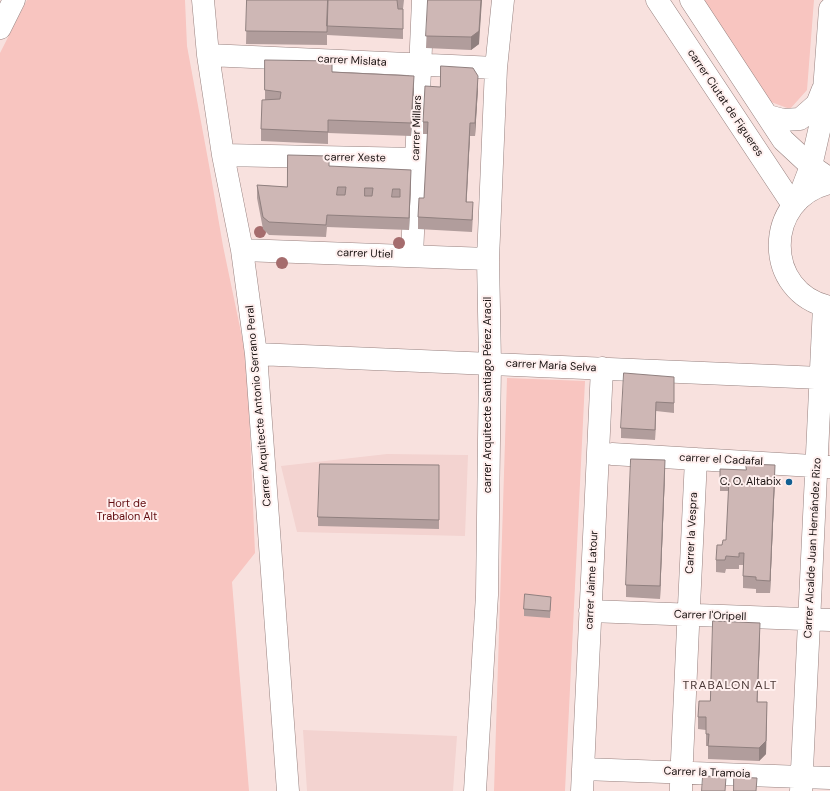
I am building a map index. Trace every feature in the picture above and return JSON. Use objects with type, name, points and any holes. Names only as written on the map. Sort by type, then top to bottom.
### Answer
[{"type":"street","points":[[0,28],[14,0]]},
{"type":"street","name":"Carrer Arquitecte Antonio Serrano Peral","points":[[203,0],[208,54],[223,155],[242,250],[256,354],[288,791]]},
{"type":"street","name":"carrer Millars","points":[[412,256],[423,0]]},
{"type":"street","name":"carrer Arquitecte Santiago Pérez Aracil","points":[[475,791],[487,595],[490,363],[488,259],[496,68],[503,0]]},
{"type":"street","name":"carrer Ciutat de Figueres","points":[[657,0],[795,203]]},
{"type":"street","points":[[691,0],[783,140],[811,166],[830,179]]},
{"type":"street","points":[[827,306],[814,302],[800,292],[789,279],[781,261],[780,236],[784,220],[795,203],[811,166],[822,118],[830,9]]},
{"type":"street","name":"carrer Mislata","points":[[208,54],[496,68]]},
{"type":"street","points":[[768,116],[783,120],[800,119],[817,104],[825,84]]},
{"type":"street","name":"carrer Xeste","points":[[223,155],[416,159]]},
{"type":"street","points":[[795,203],[810,191],[830,183]]},
{"type":"street","name":"carrer Utiel","points":[[242,250],[488,259]]},
{"type":"street","name":"Carrer Alcalde Juan Hernández Rizo","points":[[801,784],[820,620],[823,467],[821,378],[827,306]]},
{"type":"street","name":"carrer Maria Selva","points":[[256,354],[821,378]]},
{"type":"street","name":"carrer Jaime Latour","points":[[582,791],[602,368]]},
{"type":"street","name":"carrer el Cadafal","points":[[612,454],[823,467]]},
{"type":"street","name":"Carrer la Vespra","points":[[682,760],[696,459]]},
{"type":"street","name":"Carrer l'Oripell","points":[[590,611],[820,620]]},
{"type":"street","name":"Carrer la Tramoia","points":[[583,768],[801,784],[830,778]]},
{"type":"shaded area","points":[[387,454],[468,455],[465,536],[297,532],[281,466]]},
{"type":"shaded area","points":[[303,730],[457,736],[453,791],[307,791]]},
{"type":"green space","name":"Hort de Trabalon Alt","points":[[27,0],[185,0],[187,46],[223,246],[247,361],[255,553],[232,582],[249,791],[0,791],[0,53]]},
{"type":"green space","points":[[704,0],[814,0],[807,90],[790,109],[771,102]]},
{"type":"green space","points":[[507,378],[585,381],[565,791],[494,791]]},
{"type":"building","points":[[247,0],[328,0],[327,32],[246,31]]},
{"type":"building","points":[[328,0],[397,0],[398,9],[403,9],[403,29],[327,26]]},
{"type":"building","points":[[428,0],[481,0],[479,31],[471,37],[426,36]]},
{"type":"building","points":[[265,60],[332,61],[332,72],[414,76],[411,123],[328,120],[328,132],[261,129],[262,100],[280,99],[281,92],[265,90]]},
{"type":"building","points":[[441,66],[473,68],[478,76],[475,123],[470,123],[466,202],[473,202],[472,220],[418,217],[419,198],[424,198],[428,122],[423,122],[425,86],[440,87]]},
{"type":"building","points":[[288,155],[329,156],[329,166],[411,170],[409,218],[327,215],[326,225],[269,222],[263,217],[257,185],[287,187]],"holes":[[[338,187],[346,187],[345,195],[337,195]],[[365,188],[373,188],[372,196],[365,196]],[[393,189],[400,189],[400,197],[392,197]]]},
{"type":"building","points":[[624,373],[674,377],[674,403],[656,402],[655,430],[621,428]]},
{"type":"building","points":[[631,459],[665,460],[660,586],[626,585]]},
{"type":"building","points":[[320,464],[439,465],[439,520],[318,517]]},
{"type":"building","points":[[746,464],[775,465],[770,581],[756,580],[756,577],[743,576],[744,553],[739,553],[739,557],[726,556],[725,560],[716,560],[717,545],[722,545],[723,540],[726,540],[729,479],[720,478],[720,469],[746,470]]},
{"type":"building","points":[[525,594],[551,597],[550,611],[524,609]]},
{"type":"building","points":[[713,621],[760,623],[757,702],[767,702],[766,741],[759,748],[708,746],[709,734],[706,734],[706,717],[698,717],[699,701],[710,701]]},
{"type":"building","points":[[703,776],[726,777],[725,791],[702,791]]},
{"type":"building","points":[[734,777],[757,778],[756,791],[734,791]]},
{"type":"place","name":"C. O. Altabix","points":[[789,482]]},
{"type":"district","name":"TRABALON ALT","points":[[730,686]]}]
